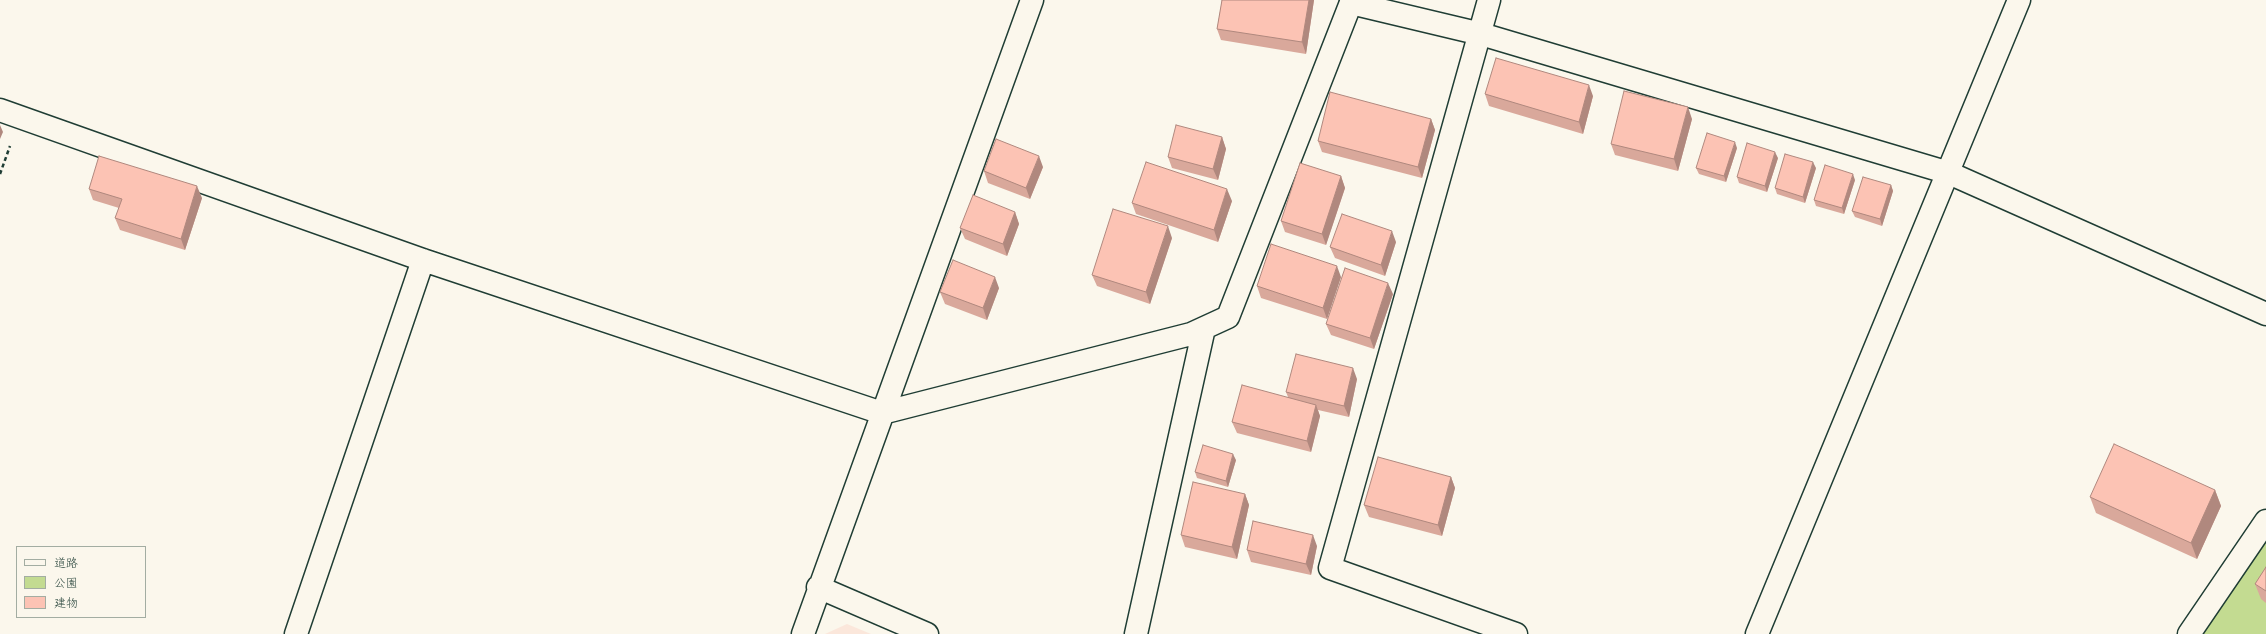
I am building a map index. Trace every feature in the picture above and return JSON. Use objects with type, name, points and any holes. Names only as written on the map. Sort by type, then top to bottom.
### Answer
[{"type":"street","points":[[803,634],[818,587],[1032,0]]},
{"type":"street","points":[[1489,0],[1481,34],[1330,568],[1516,634]]},
{"type":"street","points":[[1757,634],[1949,173],[2019,0]]},
{"type":"street","points":[[0,110],[423,260],[882,412],[1191,334],[1228,317],[1352,1],[1481,34],[1949,173],[2266,314]]},
{"type":"street","points":[[296,634],[423,260]]},
{"type":"street","points":[[1136,634],[1204,328]]},
{"type":"street","points":[[2190,634],[2266,521]]},
{"type":"street","points":[[818,587],[927,634]]},
{"type":"shaded area","points":[[847,624],[871,634],[825,634]]},
{"type":"green space","points":[[2266,521],[2266,634],[2189,634]]},
{"type":"building","points":[[1222,0],[1309,0],[1302,42],[1217,29]]},
{"type":"building","points":[[1496,58],[1589,85],[1579,122],[1485,94]]},
{"type":"building","points":[[1624,91],[1688,107],[1674,159],[1611,144]]},
{"type":"building","points":[[1330,92],[1431,119],[1418,167],[1318,141]]},
{"type":"building","points":[[1176,125],[1222,137],[1213,169],[1168,157]]},
{"type":"building","points":[[1707,133],[1735,142],[1724,176],[1696,168]]},
{"type":"building","points":[[996,139],[1039,156],[1026,188],[984,171]]},
{"type":"building","points":[[1747,143],[1775,152],[1765,186],[1737,177]]},
{"type":"building","points":[[1785,154],[1813,162],[1803,197],[1775,188]]},
{"type":"building","points":[[99,156],[197,186],[181,239],[115,218],[122,199],[89,189]]},
{"type":"building","points":[[1146,162],[1227,189],[1214,230],[1132,203]]},
{"type":"building","points":[[1300,163],[1341,176],[1322,234],[1281,221]]},
{"type":"building","points":[[1825,165],[1853,174],[1842,208],[1814,200]]},
{"type":"building","points":[[1863,177],[1891,185],[1880,219],[1852,211]]},
{"type":"building","points":[[973,195],[1015,212],[1003,244],[960,228]]},
{"type":"building","points":[[1113,209],[1168,226],[1146,292],[1092,275]]},
{"type":"building","points":[[1342,214],[1392,231],[1381,265],[1330,247]]},
{"type":"building","points":[[1271,244],[1337,266],[1323,308],[1257,286]]},
{"type":"building","points":[[953,260],[995,277],[983,308],[940,292]]},
{"type":"building","points":[[1345,268],[1388,283],[1370,338],[1326,324]]},
{"type":"building","points":[[1296,354],[1353,368],[1344,406],[1286,392]]},
{"type":"building","points":[[1242,385],[1316,405],[1307,441],[1232,422]]},
{"type":"building","points":[[2114,444],[2215,490],[2191,543],[2090,497]]},
{"type":"building","points":[[1203,445],[1233,454],[1226,481],[1195,472]]},
{"type":"building","points":[[1378,457],[1451,477],[1438,525],[1364,505]]},
{"type":"building","points":[[1193,482],[1245,494],[1232,547],[1181,535]]},
{"type":"building","points":[[1253,521],[1313,535],[1306,564],[1247,550]]},
{"type":"building","points":[[2266,567],[2266,591],[2255,584]]}]
